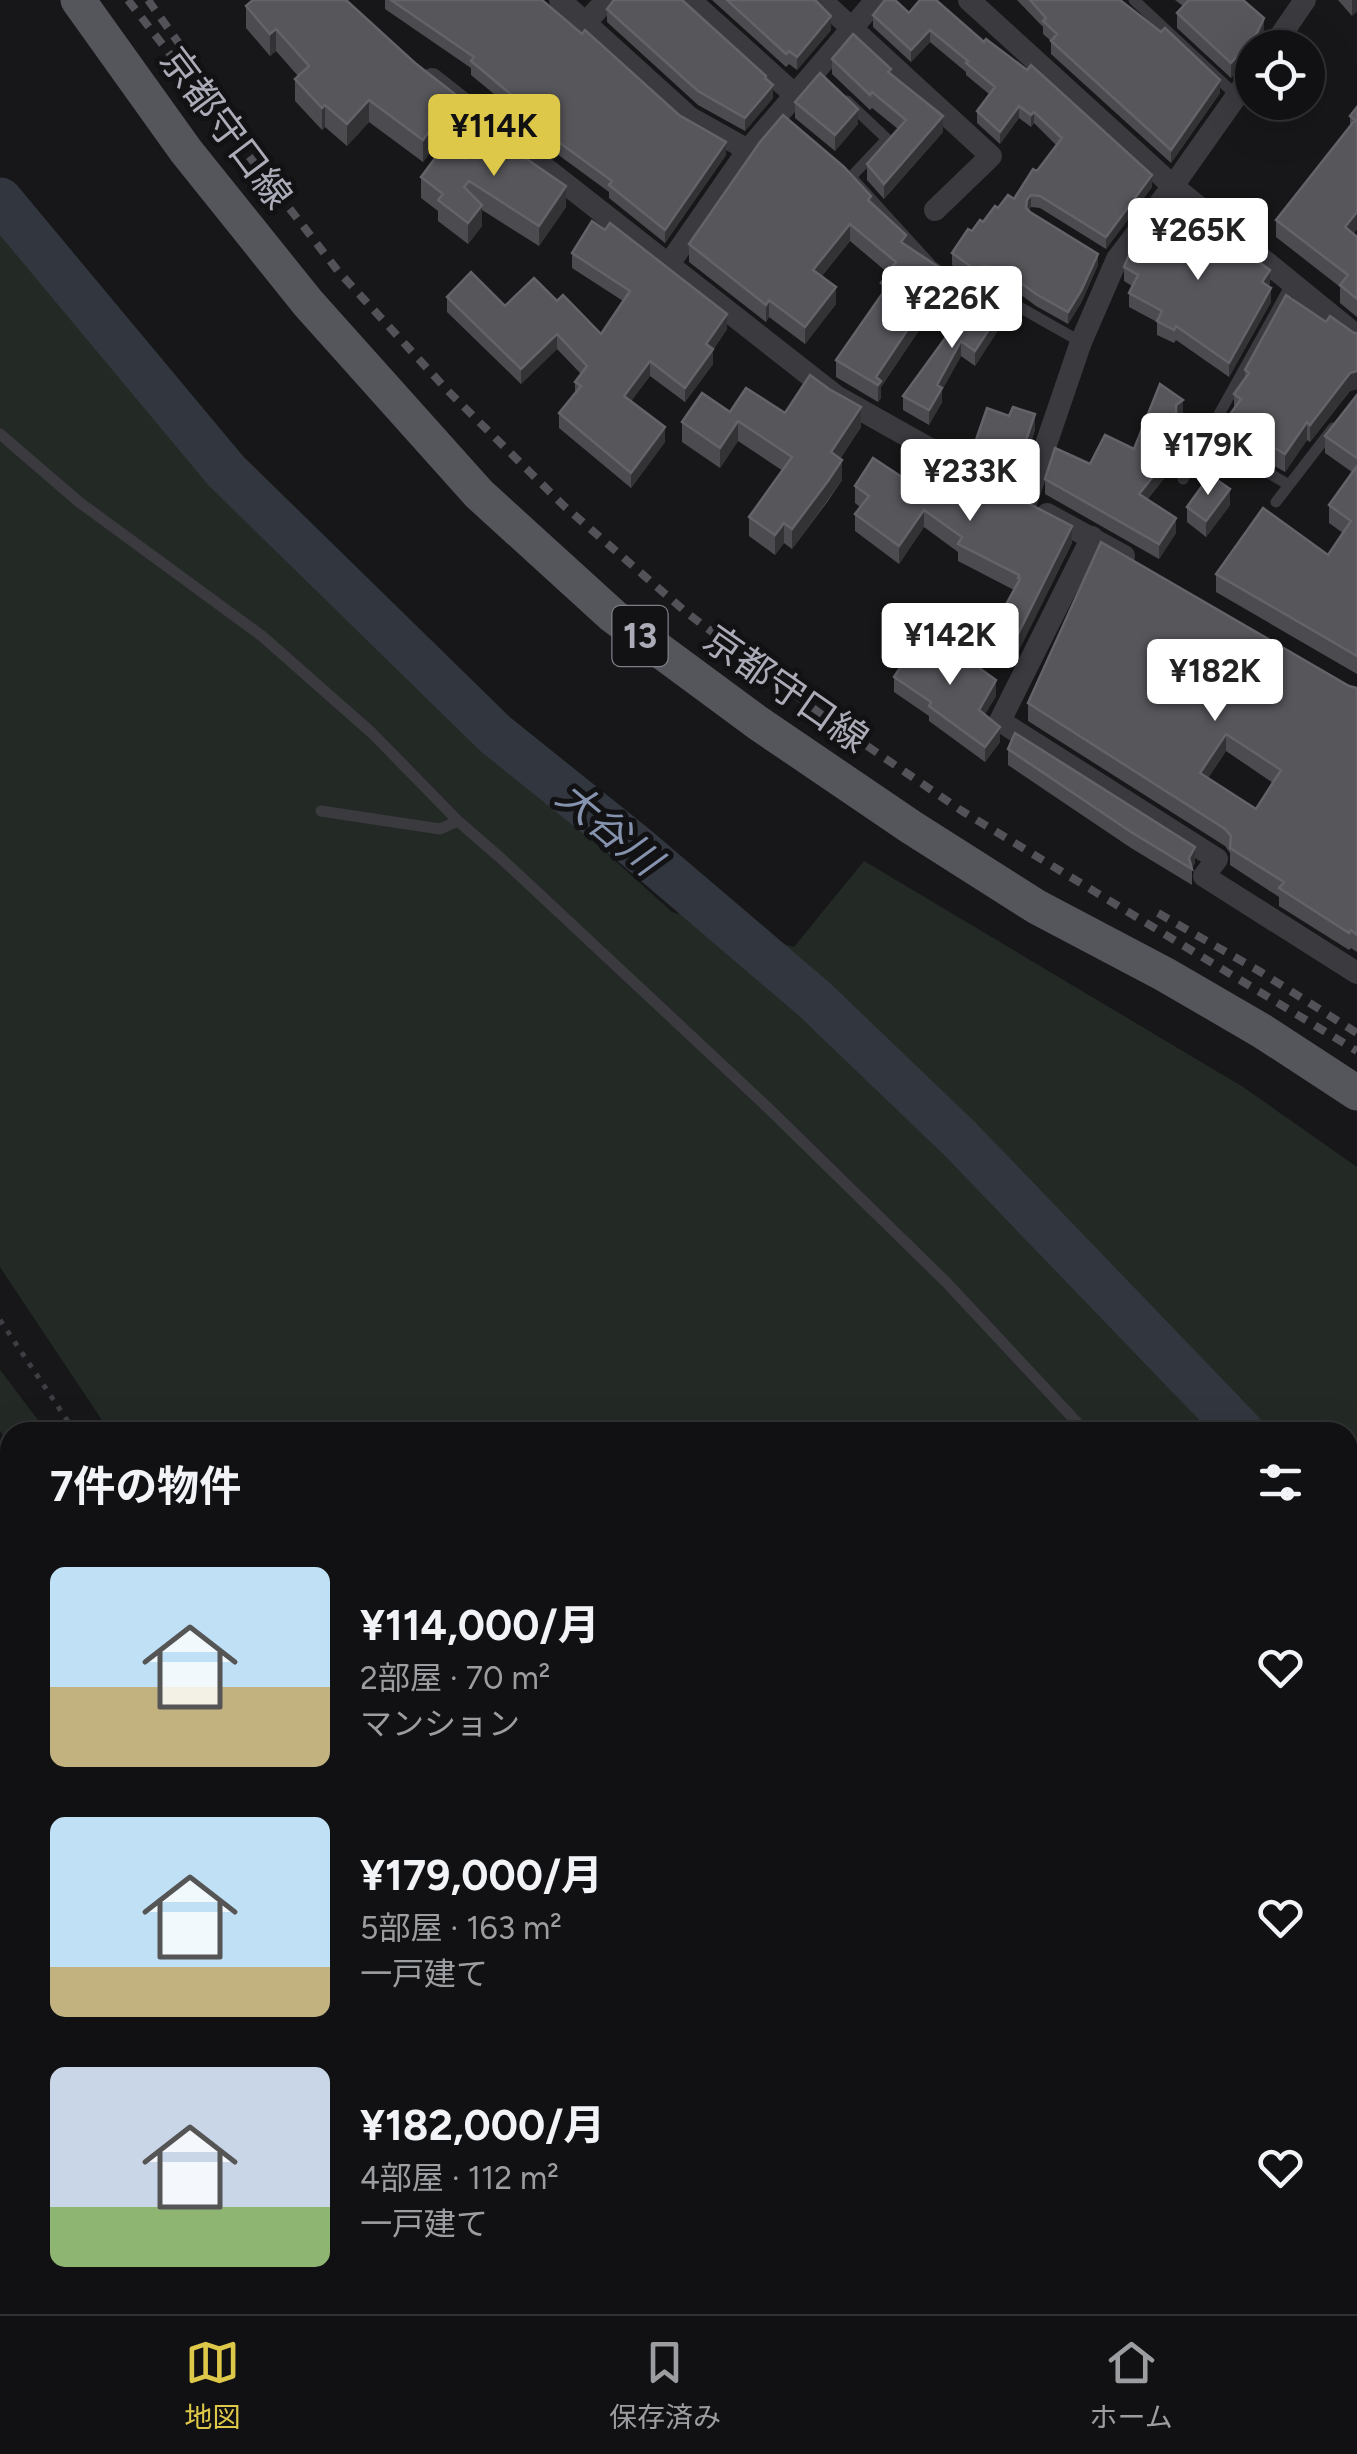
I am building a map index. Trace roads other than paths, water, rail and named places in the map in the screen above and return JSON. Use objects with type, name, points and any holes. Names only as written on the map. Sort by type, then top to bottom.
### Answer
[{"type":"main road","name":"京都守口線","points":[[78,0],[186,152],[308,303],[479,494],[612,616],[758,723],[911,827],[1037,907],[1164,974],[1357,1093]]},
{"type":"street","points":[[560,0],[690,117],[748,150]]},
{"type":"street","points":[[585,23],[607,0]]},
{"type":"street","points":[[690,0],[795,95]]},
{"type":"street","points":[[821,0],[992,156],[941,193]]},
{"type":"street","points":[[670,264],[748,150],[785,121],[795,95],[822,78],[852,28],[876,0]]},
{"type":"street","points":[[969,0],[1173,186],[1357,336]]},
{"type":"street","points":[[1285,30],[1306,0]]},
{"type":"street","points":[[410,59],[836,396],[1142,566]]},
{"type":"street","points":[[1008,493],[1081,342],[1107,260],[1173,186],[1235,100]]},
{"type":"street","points":[[1092,537],[1000,721],[1217,859],[1204,876],[1357,972]]},
{"type":"lane","points":[[1134,0],[1235,93]]},
{"type":"lane","points":[[844,98],[887,139],[851,177]]},
{"type":"lane","points":[[837,164],[932,266],[966,291],[984,287],[1081,342]]},
{"type":"lane","points":[[1183,478],[1292,283]]},
{"type":"lane","points":[[1276,502],[1346,412]]},
{"type":"lane","points":[[1184,424],[1290,485]]},
{"type":"lane","points":[[0,434],[79,502],[262,636],[372,733],[458,822],[801,1140],[946,1282],[1077,1422]]},
{"type":"lane","points":[[321,811],[440,830],[458,822]]},
{"type":"waterway","name":"大谷川","points":[[0,200],[226,471],[495,734],[637,848],[814,999],[960,1139],[1232,1422]]},
{"type":"railway","points":[[128,0],[338,271],[448,391],[563,505],[687,613],[822,715],[962,811],[1357,1051]]},
{"type":"railway","points":[[148,0],[183,49]]},
{"type":"railway","points":[[1158,913],[1357,1033]]}]
